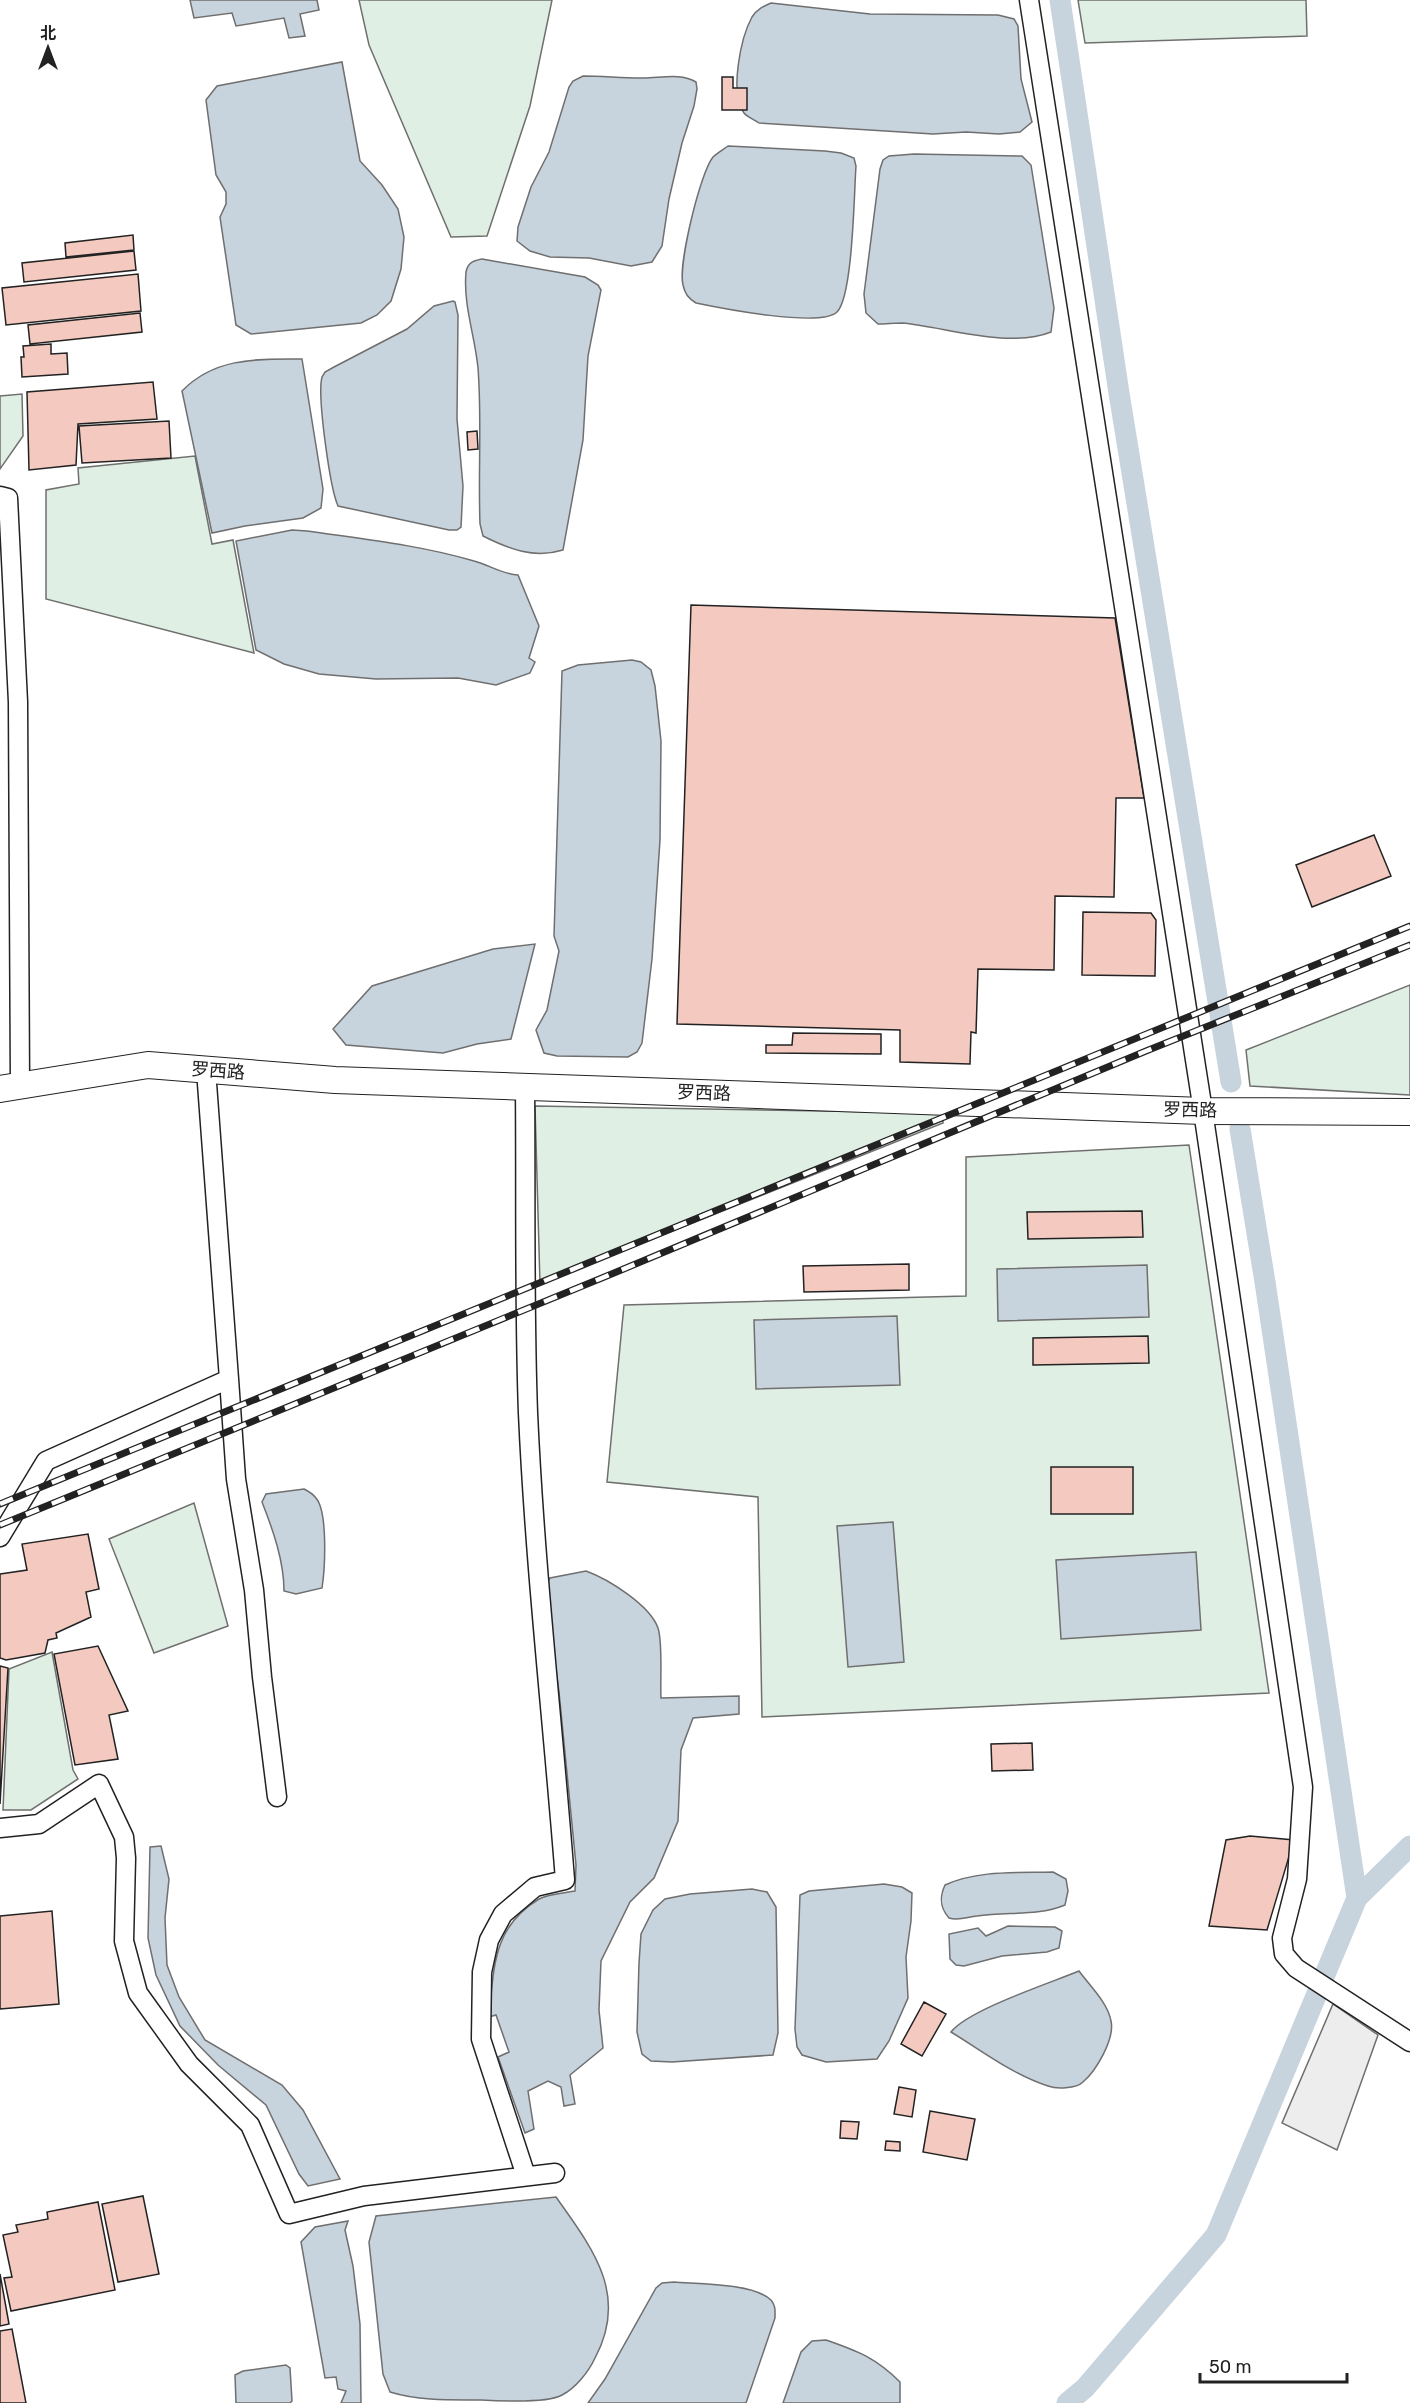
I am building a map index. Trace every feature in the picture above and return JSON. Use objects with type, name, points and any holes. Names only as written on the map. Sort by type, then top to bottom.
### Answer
[{"type":"street","points":[[1029,0],[1203,1111],[1303,1787],[1297,1879],[1282,1938],[1284,1954],[1296,1968],[1410,2042]]},
{"type":"street","points":[[0,496],[8,498],[18,702],[10,1088]]},
{"type":"street","name":"罗西路","points":[[10,1088],[148,1065],[335,1080],[1203,1111],[1410,1112]]},
{"type":"street","points":[[206,1070],[236,1479],[254,1590],[277,1797]]},
{"type":"street","points":[[525,1086],[528,1411],[537,1567],[554,1737],[564,1880],[535,1887],[503,1914],[489,1940],[483,1972],[481,2039],[526,2176]]},
{"type":"street","points":[[0,1537],[46,1461],[229,1379]]},
{"type":"street","points":[[0,1828],[39,1824],[99,1784],[124,1837],[126,1858],[124,1941],[138,1993],[189,2064],[250,2126],[288,2214],[364,2196],[555,2172]]},
{"type":"green space","points":[[359,0],[552,0],[530,106],[487,236],[451,237],[369,45]]},
{"type":"green space","points":[[1078,0],[1306,0],[1307,36],[1085,43]]},
{"type":"green space","points":[[22,394],[23,436],[0,469],[0,396]]},
{"type":"green space","points":[[195,456],[212,544],[233,540],[254,653],[46,599],[46,490],[79,484],[78,468]]},
{"type":"green space","points":[[1410,985],[1410,1095],[1250,1086],[1246,1050]]},
{"type":"green space","points":[[535,1106],[943,1113],[943,1123],[540,1284]]},
{"type":"green space","points":[[1189,1145],[1269,1693],[762,1717],[758,1497],[607,1482],[624,1305],[966,1296],[966,1157]]},
{"type":"green space","points":[[194,1503],[228,1626],[154,1653],[109,1539]]},
{"type":"green space","points":[[52,1652],[73,1770],[78,1779],[31,1810],[3,1810],[9,1669]]},
{"type":"shaded area","points":[[190,0],[317,0],[319,10],[300,14],[305,36],[289,38],[284,18],[236,26],[232,13],[194,18]]},
{"type":"shaded area","points":[[771,3],[870,14],[998,15],[1014,19],[1018,26],[1021,79],[1032,122],[1020,132],[999,134],[966,132],[933,134],[759,123],[744,113],[740,104],[737,92],[738,65],[752,17],[758,10]]},
{"type":"shaded area","points":[[342,62],[360,161],[382,185],[398,209],[404,237],[401,269],[391,301],[377,315],[361,323],[251,334],[236,325],[220,217],[226,204],[226,192],[216,175],[206,100],[217,86]]},
{"type":"shaded area","points":[[583,76],[683,77],[696,82],[694,106],[682,143],[669,199],[662,246],[652,262],[631,266],[589,258],[550,257],[530,251],[517,241],[518,227],[531,187],[549,152],[569,87],[573,81]]},
{"type":"shaded area","points":[[728,146],[825,151],[841,153],[854,158],[856,166],[850,266],[842,302],[837,312],[812,318],[792,318],[696,303],[687,296],[682,274],[696,199],[713,157]]},
{"type":"shaded area","points":[[914,154],[1022,156],[1031,165],[1054,308],[1051,332],[1034,337],[997,338],[902,323],[878,324],[866,313],[864,294],[880,169],[883,160],[889,156]]},
{"type":"shaded area","points":[[482,259],[585,277],[598,285],[601,290],[588,356],[583,440],[563,550],[552,553],[532,553],[502,545],[483,536],[480,524],[478,368],[468,308],[466,272],[470,264]]},
{"type":"shaded area","points":[[453,301],[458,315],[457,419],[463,486],[461,527],[457,530],[449,530],[338,506],[331,481],[325,442],[321,403],[322,377],[325,372],[407,329],[434,306]]},
{"type":"shaded area","points":[[302,359],[323,489],[321,508],[303,518],[212,533],[182,391],[208,372],[238,362]]},
{"type":"shaded area","points":[[292,530],[433,551],[518,575],[539,626],[529,658],[535,662],[530,673],[496,685],[458,678],[376,679],[319,674],[284,664],[256,650],[236,541]]},
{"type":"shaded area","points":[[632,660],[641,662],[651,670],[661,741],[660,840],[652,959],[642,1043],[637,1052],[628,1057],[557,1056],[544,1053],[536,1030],[547,1010],[559,951],[554,936],[562,671],[578,665]]},
{"type":"shaded area","points":[[535,944],[511,1039],[477,1044],[443,1053],[346,1045],[333,1029],[372,986],[493,949]]},
{"type":"shaded area","points":[[1147,1265],[1149,1317],[998,1321],[997,1269]]},
{"type":"shaded area","points":[[897,1316],[900,1385],[756,1389],[754,1320]]},
{"type":"shaded area","points":[[304,1489],[316,1498],[320,1505],[325,1541],[324,1568],[322,1588],[296,1594],[284,1591],[280,1557],[262,1502],[266,1494]]},
{"type":"shaded area","points":[[893,1522],[904,1662],[848,1667],[837,1526]]},
{"type":"shaded area","points":[[1196,1552],[1201,1630],[1061,1639],[1056,1560]]},
{"type":"shaded area","points":[[586,1571],[627,1594],[654,1619],[660,1643],[661,1698],[739,1696],[739,1714],[693,1718],[681,1750],[678,1821],[654,1878],[630,1902],[601,1961],[599,2010],[603,2048],[570,2075],[575,2104],[564,2106],[561,2087],[548,2081],[528,2091],[534,2129],[525,2133],[498,2057],[509,2052],[496,2015],[489,2017],[492,1982],[498,1951],[512,1922],[539,1899],[575,1891],[576,1865],[559,1692],[545,1586],[550,1578]]},
{"type":"shaded area","points":[[161,1846],[169,1879],[165,1918],[167,1965],[179,1997],[205,2040],[282,2085],[303,2110],[340,2179],[308,2186],[299,2174],[266,2105],[218,2065],[180,2026],[156,1975],[148,1938],[150,1847]]},
{"type":"shaded area","points":[[1053,1872],[1066,1879],[1068,1891],[1065,1905],[1054,1909],[956,1919],[949,1918],[942,1907],[941,1899],[945,1885],[958,1880],[998,1873]]},
{"type":"shaded area","points":[[884,1884],[902,1887],[912,1893],[906,1957],[908,1998],[889,2041],[877,2059],[826,2062],[802,2055],[797,2047],[795,2029],[800,1895],[809,1891]]},
{"type":"shaded area","points":[[752,1889],[767,1892],[776,1907],[778,2033],[773,2055],[672,2062],[651,2061],[642,2054],[637,2032],[641,1934],[653,1910],[665,1899],[690,1894]]},
{"type":"shaded area","points":[[1008,1926],[1055,1927],[1062,1931],[1059,1948],[1047,1952],[1002,1956],[964,1966],[956,1965],[950,1959],[949,1934],[978,1928],[986,1936]]},
{"type":"shaded area","points":[[1079,1971],[1098,1995],[1111,2021],[1110,2037],[1099,2063],[1080,2084],[1056,2088],[1035,2081],[1010,2069],[951,2032],[960,2024],[991,2006]]},
{"type":"shaded area","points":[[1333,2004],[1378,2035],[1337,2150],[1282,2123]]},
{"type":"shaded area","points":[[556,2197],[594,2254],[607,2293],[608,2314],[605,2335],[582,2379],[562,2395],[535,2400],[435,2399],[390,2392],[383,2374],[369,2242],[376,2216]]},
{"type":"shaded area","points":[[348,2221],[345,2230],[353,2266],[360,2324],[361,2403],[341,2403],[346,2391],[338,2389],[336,2377],[325,2378],[301,2242],[315,2227]]},
{"type":"shaded area","points":[[662,2283],[739,2287],[763,2294],[773,2302],[775,2318],[746,2403],[588,2403],[605,2379],[656,2288]]},
{"type":"shaded area","points":[[826,2340],[866,2356],[883,2367],[900,2382],[900,2403],[783,2403],[801,2352],[812,2341]]},
{"type":"shaded area","points":[[286,2365],[290,2368],[292,2401],[290,2403],[236,2403],[235,2375],[243,2371]]},
{"type":"building","points":[[722,77],[733,77],[733,88],[747,88],[747,110],[722,110]]},
{"type":"building","points":[[133,235],[134,250],[66,257],[65,243]]},
{"type":"building","points":[[134,251],[136,270],[24,282],[22,263]]},
{"type":"building","points":[[138,274],[141,311],[6,325],[2,288]]},
{"type":"building","points":[[140,313],[142,332],[30,344],[28,325]]},
{"type":"building","points":[[51,344],[51,354],[67,353],[68,374],[22,377],[23,346]]},
{"type":"building","points":[[153,382],[157,419],[78,424],[76,465],[29,470],[27,392]]},
{"type":"building","points":[[169,421],[171,458],[82,463],[79,426]]},
{"type":"building","points":[[477,431],[478,449],[468,450],[467,432]]},
{"type":"building","points":[[691,605],[1115,618],[1144,798],[1116,798],[1114,897],[1055,896],[1054,970],[978,969],[976,1033],[971,1032],[970,1064],[900,1062],[900,1030],[677,1024]]},
{"type":"building","points":[[1374,835],[1391,876],[1312,907],[1296,865]]},
{"type":"building","points":[[1083,912],[1151,913],[1156,920],[1155,976],[1082,975]]},
{"type":"building","points":[[793,1033],[881,1034],[881,1054],[766,1053],[766,1045],[792,1045]]},
{"type":"building","points":[[1142,1211],[1143,1237],[1028,1239],[1027,1212]]},
{"type":"building","points":[[909,1264],[909,1290],[804,1292],[803,1266]]},
{"type":"building","points":[[1148,1336],[1149,1363],[1033,1365],[1033,1338]]},
{"type":"building","points":[[1051,1467],[1133,1467],[1133,1514],[1051,1514]]},
{"type":"building","points":[[88,1534],[99,1589],[86,1592],[91,1617],[56,1633],[57,1638],[48,1640],[45,1653],[6,1660],[0,1658],[0,1574],[27,1570],[22,1544]]},
{"type":"building","points":[[98,1646],[128,1711],[109,1715],[118,1759],[75,1765],[54,1654]]},
{"type":"building","points":[[0,1666],[8,1668],[0,1804]]},
{"type":"building","points":[[1032,1743],[1033,1770],[992,1771],[991,1744]]},
{"type":"building","points":[[1250,1836],[1294,1840],[1267,1930],[1209,1926],[1226,1840]]},
{"type":"building","points":[[52,1911],[59,2004],[0,2009],[0,1916]]},
{"type":"building","points":[[924,2002],[946,2014],[922,2056],[901,2044]]},
{"type":"building","points":[[899,2087],[916,2090],[912,2117],[894,2114]]},
{"type":"building","points":[[930,2111],[975,2119],[967,2160],[923,2152]]},
{"type":"building","points":[[841,2121],[859,2122],[857,2139],[840,2138]]},
{"type":"building","points":[[886,2141],[900,2142],[900,2151],[885,2150]]},
{"type":"building","points":[[143,2196],[159,2274],[118,2282],[102,2204]]},
{"type":"building","points":[[98,2202],[115,2290],[11,2311],[4,2278],[12,2277],[3,2235],[18,2232],[16,2225],[48,2219],[47,2212]]},
{"type":"building","points":[[0,2274],[9,2324],[0,2326]]},
{"type":"building","points":[[12,2329],[26,2403],[0,2403],[0,2331]]},
{"type":"waterway","points":[[1060,0],[1119,393],[1231,1082]]},
{"type":"waterway","points":[[1240,1129],[1357,1898]]},
{"type":"waterway","points":[[1067,2403],[1085,2388],[1216,2235],[1357,1898],[1410,1846]]},
{"type":"railway","points":[[0,1504],[1410,926]]},
{"type":"railway","points":[[0,1525],[614,1273],[1146,1051],[1410,945]]}]
